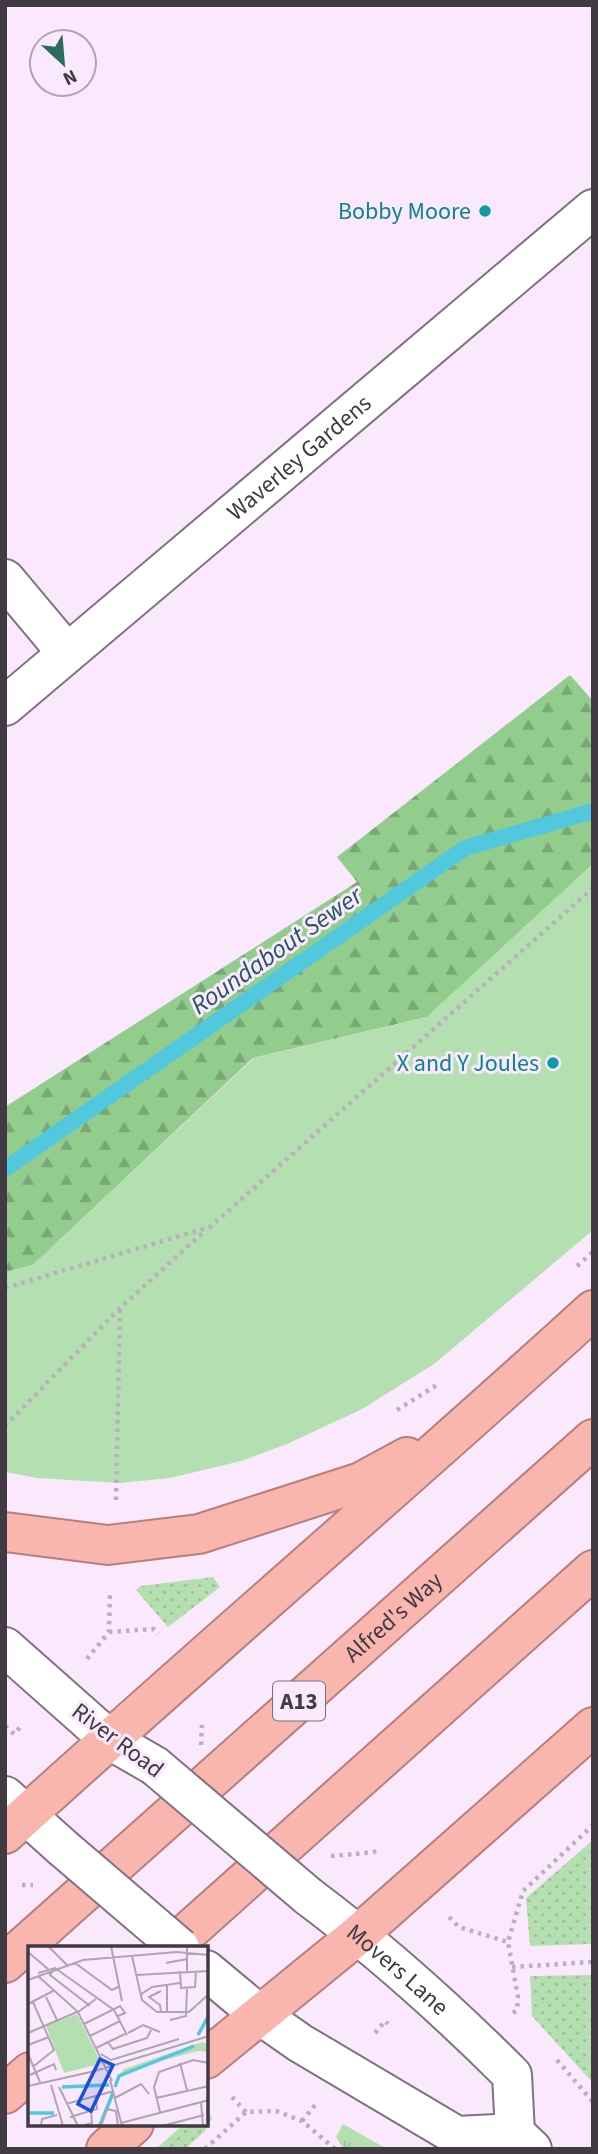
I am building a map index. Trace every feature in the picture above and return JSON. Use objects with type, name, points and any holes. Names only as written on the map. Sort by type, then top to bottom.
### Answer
[{"type":"highway","points":[[12,1815],[110,1740],[465,1427],[593,1310]]},
{"type":"highway","points":[[5,1532],[108,1545],[199,1534],[360,1482],[465,1427]]},
{"type":"highway","name":"Alfred's Way","points":[[5,1963],[593,1439]]},
{"type":"highway","points":[[172,1946],[593,1570]]},
{"type":"highway","points":[[208,2057],[359,1934],[593,1727]]},
{"type":"highway","points":[[5,2094],[28,2074]]},
{"type":"highway","points":[[106,2149],[132,2126]]},
{"type":"street","name":"Waverley Gardens","points":[[5,706],[593,209]]},
{"type":"street","points":[[5,579],[67,653]]},
{"type":"street","name":"River Road","points":[[5,1647],[110,1740],[155,1766],[231,1831]]},
{"type":"street","points":[[12,1815],[63,1848],[178,1946]]},
{"type":"street","name":"Movers Lane","points":[[211,1975],[300,2043],[457,2136],[523,2141],[512,2075],[359,1934],[308,1896],[231,1831]]},
{"type":"path","points":[[5,1426],[120,1308],[593,888]]},
{"type":"path","points":[[5,1288],[210,1227]]},
{"type":"path","points":[[572,1270],[593,1252]]},
{"type":"path","points":[[116,1500],[120,1308]]},
{"type":"path","points":[[396,1411],[437,1384]]},
{"type":"path","points":[[80,1668],[109,1632],[110,1586]]},
{"type":"path","points":[[109,1632],[154,1629],[159,1636]]},
{"type":"path","points":[[5,1726],[14,1734],[29,1717]]},
{"type":"path","points":[[516,2010],[518,1997],[508,1942],[523,1891],[593,1825]]},
{"type":"path","points":[[459,1927],[508,1942]]},
{"type":"path","points":[[512,1967],[593,1962]]},
{"type":"path","points":[[302,2121],[322,2096]]},
{"type":"path","points":[[205,2149],[246,2112],[276,2111],[302,2121],[335,2149]]},
{"type":"green space","points":[[570,675],[593,701],[593,864],[427,1017],[253,1058],[33,1265],[5,1272],[5,1107],[357,882],[337,857]]},
{"type":"green space","points":[[593,864],[593,1230],[434,1364],[362,1409],[287,1444],[241,1461],[170,1478],[120,1483],[37,1478],[5,1472],[5,1272],[33,1265],[254,1058],[427,1017]]},
{"type":"green space","points":[[213,1577],[220,1587],[168,1627],[136,1590],[141,1586]]},
{"type":"green space","points":[[593,1840],[593,1944],[530,1946],[526,1898]]},
{"type":"green space","points":[[593,1975],[593,2083],[532,2016],[530,1976]]},
{"type":"green space","points":[[343,2124],[387,2149],[344,2149],[336,2137]]},
{"type":"green space","points":[[182,2126],[207,2126],[185,2149],[156,2149]]},
{"type":"waterway","name":"Roundabout Sewer","points":[[5,1169],[465,848],[593,811]]},
{"type":"place","name":"Bobby Moore","points":[[485,211]]},
{"type":"place","name":"X and Y Joules","points":[[553,1063]]}]
